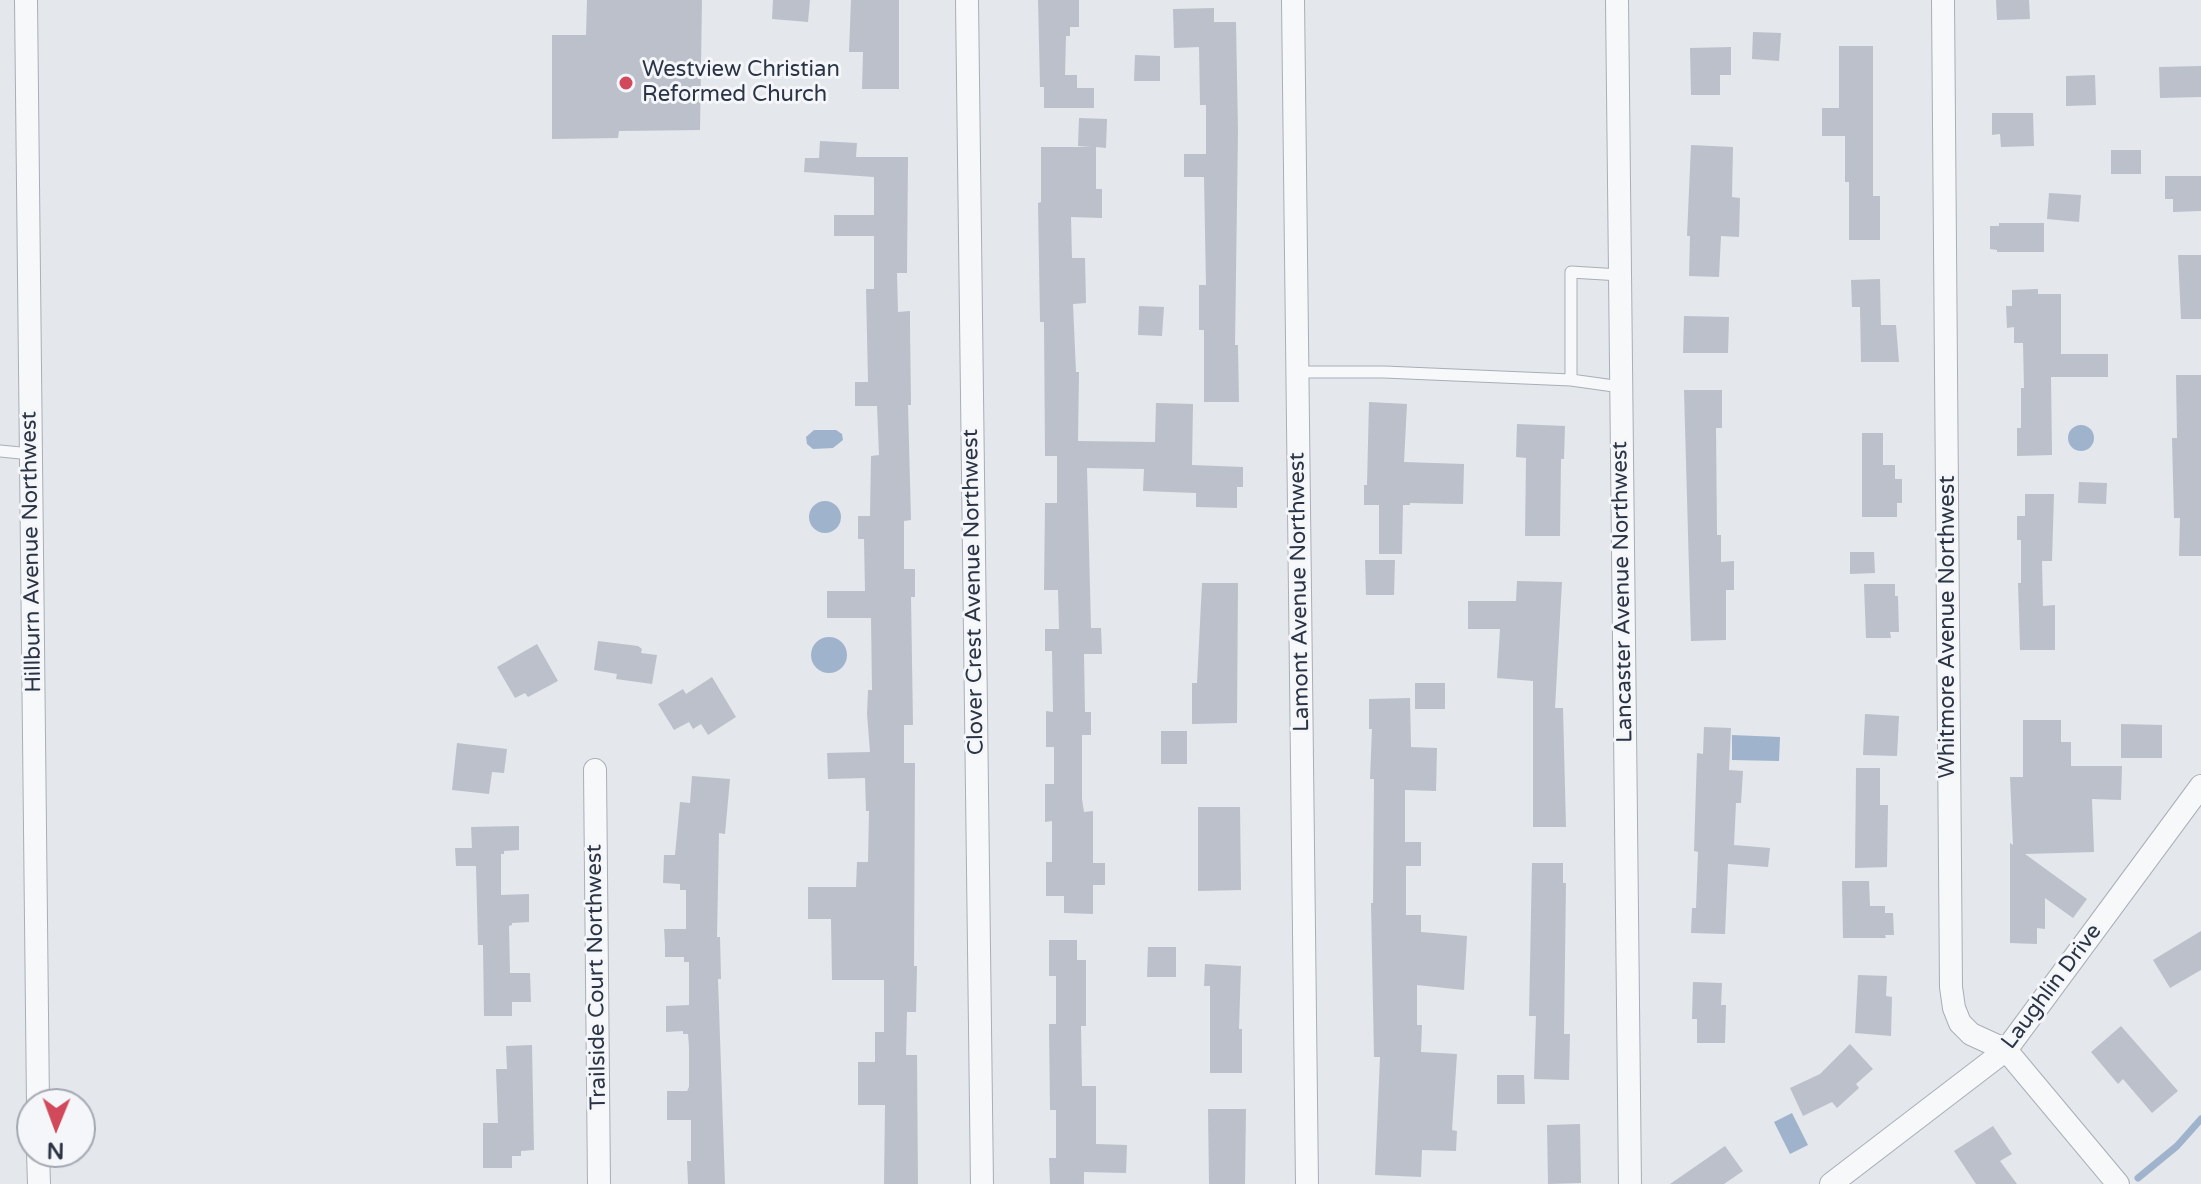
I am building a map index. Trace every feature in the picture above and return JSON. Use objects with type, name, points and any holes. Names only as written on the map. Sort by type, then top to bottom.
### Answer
[{"type":"street","name":"Hillburn Avenue Northwest","points":[[26,0],[38,1088]]},
{"type":"street","name":"Clover Crest Avenue Northwest","points":[[967,0],[982,1184]]},
{"type":"street","name":"Lamont Avenue Northwest","points":[[1293,0],[1307,1184]]},
{"type":"street","name":"Lancaster Avenue Northwest","points":[[1617,0],[1630,1184]]},
{"type":"street","name":"Whitmore Avenue Northwest","points":[[1943,0],[1951,987],[1954,1008],[1960,1023],[1971,1034],[2006,1050],[2118,1184]]},
{"type":"street","name":"Trailside Court Northwest","points":[[595,770],[599,1184]]},
{"type":"street","name":"Laughlin Drive","points":[[1831,1184],[2006,1050],[2201,786]]},
{"type":"lane","points":[[1571,380],[1571,272],[1620,275]]},
{"type":"lane","points":[[1297,372],[1384,372],[1571,380],[1621,387]]},
{"type":"lane","points":[[0,451],[31,454]]},
{"type":"water","points":[[2081,425],[2090,429],[2094,438],[2090,447],[2081,451],[2072,447],[2068,438],[2072,429]]},
{"type":"water","points":[[814,430],[836,430],[842,434],[843,440],[833,448],[813,449],[807,444],[806,437]]},
{"type":"water","points":[[825,501],[836,506],[841,517],[836,528],[825,533],[814,528],[809,517],[814,506]]},
{"type":"water","points":[[829,637],[841,643],[847,655],[841,667],[829,673],[817,667],[811,655],[817,643]]},
{"type":"water","points":[[1732,735],[1780,737],[1779,761],[1732,760]]},
{"type":"water","points":[[1792,1113],[1808,1145],[1790,1154],[1774,1122]]},
{"type":"building","name":"Westview Christian Reformed Church","points":[[587,0],[702,0],[700,130],[619,131],[618,138],[552,139],[552,35],[586,35]]},
{"type":"building","points":[[773,0],[810,0],[808,22],[772,19]]},
{"type":"building","points":[[851,0],[899,0],[899,89],[862,89],[863,52],[849,52]]},
{"type":"building","points":[[1038,0],[1079,0],[1079,27],[1070,27],[1070,36],[1066,36],[1065,75],[1077,75],[1077,88],[1094,88],[1094,108],[1044,108],[1044,87],[1040,87]]},
{"type":"building","points":[[1996,0],[2029,0],[2030,19],[1997,20]]},
{"type":"building","points":[[1214,8],[1214,22],[1236,22],[1235,345],[1238,345],[1239,402],[1204,402],[1204,330],[1199,330],[1199,285],[1206,285],[1204,177],[1184,177],[1184,154],[1206,154],[1206,105],[1200,105],[1199,47],[1174,48],[1173,9]]},
{"type":"building","points":[[1753,32],[1781,33],[1779,61],[1752,59]]},
{"type":"building","points":[[1839,46],[1873,46],[1873,196],[1880,196],[1880,240],[1849,240],[1845,136],[1822,136],[1822,108],[1839,108]]},
{"type":"building","points":[[1731,47],[1731,75],[1720,75],[1720,95],[1691,95],[1690,48]]},
{"type":"building","points":[[1135,55],[1160,56],[1160,81],[1134,81]]},
{"type":"building","points":[[2201,66],[2201,97],[2160,98],[2159,67]]},
{"type":"building","points":[[2095,75],[2096,105],[2066,106],[2066,76]]},
{"type":"building","points":[[1992,113],[2033,113],[2034,146],[2001,147],[2000,134],[1992,135]]},
{"type":"building","points":[[1079,118],[1107,119],[1106,148],[1096,147],[1096,189],[1102,189],[1102,218],[1071,217],[1072,258],[1085,258],[1086,303],[1073,304],[1076,372],[1079,372],[1078,441],[1155,442],[1156,403],[1193,404],[1192,465],[1243,467],[1243,487],[1237,487],[1237,508],[1196,507],[1196,493],[1143,491],[1144,469],[1087,468],[1091,628],[1101,628],[1102,654],[1084,654],[1085,712],[1091,712],[1091,735],[1082,735],[1082,799],[1084,812],[1093,811],[1093,863],[1105,863],[1105,885],[1093,885],[1093,914],[1064,913],[1064,896],[1046,896],[1046,862],[1052,862],[1052,821],[1045,822],[1045,784],[1054,784],[1054,747],[1046,747],[1046,711],[1053,712],[1052,651],[1045,651],[1045,629],[1059,629],[1058,590],[1044,590],[1045,503],[1057,503],[1057,456],[1045,456],[1044,322],[1040,322],[1038,203],[1041,202],[1041,147],[1091,147],[1078,146]]},
{"type":"building","points":[[820,141],[857,143],[856,157],[908,157],[907,273],[897,273],[898,312],[910,311],[911,405],[908,405],[911,520],[904,521],[904,569],[915,569],[915,597],[911,597],[913,725],[904,725],[904,763],[915,763],[914,966],[917,966],[916,1012],[907,1012],[906,1055],[917,1055],[918,1184],[884,1184],[885,1105],[858,1105],[858,1062],[875,1062],[875,1032],[884,1032],[884,980],[832,980],[831,919],[808,919],[808,887],[856,887],[857,862],[868,862],[869,811],[866,811],[865,778],[828,779],[827,753],[870,752],[867,714],[868,690],[872,690],[871,618],[827,618],[827,591],[865,591],[864,539],[858,539],[858,516],[870,516],[871,456],[879,455],[877,406],[855,406],[855,382],[868,382],[866,289],[874,289],[874,236],[834,236],[834,215],[874,215],[874,177],[804,172],[805,158],[819,158]]},
{"type":"building","points":[[1691,145],[1733,147],[1732,197],[1740,198],[1739,237],[1721,236],[1719,277],[1689,276],[1690,236],[1687,236]]},
{"type":"building","points":[[2111,150],[2141,150],[2141,174],[2111,174]]},
{"type":"building","points":[[2165,176],[2201,176],[2201,211],[2173,212],[2173,199],[2165,199]]},
{"type":"building","points":[[2049,193],[2081,195],[2079,222],[2047,219]]},
{"type":"building","points":[[1999,223],[2044,223],[2044,252],[1997,252],[1990,249],[1990,226],[1999,226]]},
{"type":"building","points":[[2178,255],[2201,255],[2201,319],[2181,319]]},
{"type":"building","points":[[1880,279],[1881,325],[1896,325],[1899,362],[1861,362],[1860,307],[1852,307],[1851,280]]},
{"type":"building","points":[[2038,289],[2038,294],[2061,294],[2061,354],[2108,354],[2108,377],[2051,377],[2052,455],[2017,456],[2021,388],[2024,388],[2023,343],[2014,343],[2014,327],[2007,328],[2006,306],[2012,306],[2012,290]]},
{"type":"building","points":[[1139,306],[1164,307],[1162,336],[1138,335]]},
{"type":"building","points":[[1684,316],[1729,317],[1728,353],[1683,353]]},
{"type":"building","points":[[2176,375],[2201,375],[2201,556],[2179,556],[2180,518],[2174,518],[2172,438],[2177,438]]},
{"type":"building","points":[[1684,390],[1722,390],[1722,428],[1716,428],[1717,535],[1721,535],[1721,562],[1734,561],[1734,590],[1726,590],[1726,640],[1691,641]]},
{"type":"building","points":[[1369,402],[1407,404],[1404,462],[1464,464],[1463,504],[1403,505],[1402,554],[1379,554],[1379,505],[1364,505]]},
{"type":"building","points":[[1517,424],[1565,426],[1564,459],[1561,459],[1560,536],[1525,536],[1526,458],[1516,457]]},
{"type":"building","points":[[1862,433],[1883,433],[1883,465],[1895,465],[1895,479],[1902,479],[1902,503],[1897,503],[1897,517],[1862,517]]},
{"type":"building","points":[[2079,482],[2107,483],[2106,504],[2078,503]]},
{"type":"building","points":[[2025,494],[2054,494],[2052,561],[2042,561],[2043,606],[2055,605],[2055,650],[2020,650],[2018,583],[2021,583],[2021,540],[2017,540],[2017,516],[2025,516]]},
{"type":"building","points":[[1850,552],[1874,552],[1875,573],[1850,574]]},
{"type":"building","points":[[1365,560],[1395,560],[1394,595],[1366,595]]},
{"type":"building","points":[[1517,581],[1562,582],[1555,708],[1563,708],[1566,827],[1533,827],[1533,681],[1497,678],[1500,629],[1468,629],[1468,601],[1516,601]]},
{"type":"building","points":[[1202,583],[1238,583],[1237,723],[1192,724],[1192,683],[1197,683]]},
{"type":"building","points":[[1864,584],[1895,584],[1899,632],[1890,632],[1891,638],[1866,638]]},
{"type":"building","points":[[598,641],[638,646],[642,649],[641,653],[657,655],[652,684],[616,679],[617,674],[594,670]]},
{"type":"building","points":[[537,644],[558,681],[528,697],[525,693],[515,698],[497,667]]},
{"type":"building","points":[[712,677],[736,717],[708,735],[701,724],[693,729],[689,722],[674,730],[658,704],[683,689],[686,694]]},
{"type":"building","points":[[1415,683],[1445,683],[1445,709],[1415,709]]},
{"type":"building","points":[[1410,698],[1411,747],[1437,748],[1436,791],[1405,790],[1405,842],[1421,842],[1421,866],[1406,866],[1406,915],[1421,915],[1421,932],[1467,936],[1464,990],[1417,985],[1417,1025],[1422,1025],[1421,1052],[1457,1054],[1452,1130],[1457,1131],[1456,1151],[1422,1150],[1421,1177],[1375,1175],[1380,1057],[1374,1057],[1371,903],[1374,779],[1370,779],[1372,729],[1369,729],[1369,699]]},
{"type":"building","points":[[1865,714],[1899,716],[1897,756],[1863,755]]},
{"type":"building","points":[[2023,720],[2061,720],[2061,742],[2071,742],[2071,766],[2122,766],[2121,800],[2092,799],[2094,852],[2025,854],[2087,899],[2073,918],[2045,898],[2045,929],[2037,928],[2037,944],[2010,943],[2010,843],[2013,845],[2010,777],[2023,777]]},
{"type":"building","points":[[2121,724],[2162,725],[2162,758],[2121,758]]},
{"type":"building","points":[[1704,727],[1731,728],[1729,770],[1743,771],[1741,803],[1736,803],[1734,845],[1770,848],[1768,867],[1728,864],[1725,934],[1691,933],[1692,908],[1696,908],[1698,852],[1694,851],[1697,753],[1703,754]]},
{"type":"building","points":[[1161,731],[1187,731],[1187,764],[1161,764]]},
{"type":"building","points":[[457,743],[507,749],[504,773],[492,772],[489,794],[452,790]]},
{"type":"building","points":[[1856,768],[1880,768],[1880,805],[1888,805],[1887,867],[1855,868]]},
{"type":"building","points":[[692,776],[730,779],[725,834],[719,833],[717,937],[720,937],[721,979],[718,979],[725,1184],[688,1184],[691,1120],[667,1120],[667,1091],[687,1091],[689,1087],[688,1034],[683,1034],[683,1031],[666,1032],[666,1006],[689,1005],[689,962],[684,962],[684,957],[665,957],[664,929],[686,929],[686,890],[680,890],[680,884],[663,883],[664,855],[675,855],[680,802],[690,803]]},
{"type":"building","points":[[1198,807],[1240,807],[1241,890],[1198,891]]},
{"type":"building","points":[[519,826],[519,850],[501,854],[501,895],[529,894],[529,922],[509,926],[510,973],[530,973],[531,1002],[512,1002],[512,1016],[484,1016],[483,945],[478,945],[476,866],[456,866],[455,848],[472,848],[471,827]]},
{"type":"building","points":[[1532,863],[1563,863],[1563,883],[1566,883],[1564,1034],[1570,1034],[1569,1080],[1534,1079],[1536,1016],[1529,1016]]},
{"type":"building","points":[[1842,881],[1869,881],[1870,906],[1885,906],[1885,913],[1893,913],[1894,935],[1885,935],[1886,938],[1843,938]]},
{"type":"building","points":[[2201,931],[2201,970],[2170,988],[2153,960]]},
{"type":"building","points":[[1049,940],[1077,940],[1077,960],[1086,960],[1086,1026],[1081,1026],[1082,1086],[1096,1086],[1096,1144],[1127,1145],[1126,1173],[1084,1172],[1084,1184],[1050,1184],[1049,1158],[1056,1158],[1056,1110],[1050,1110],[1049,1024],[1056,1024],[1056,976],[1049,976]]},
{"type":"building","points":[[1148,947],[1176,947],[1176,977],[1147,977]]},
{"type":"building","points":[[1205,964],[1241,966],[1239,1029],[1242,1029],[1242,1073],[1210,1073],[1210,986],[1204,986]]},
{"type":"building","points":[[1858,975],[1887,976],[1886,996],[1892,997],[1891,1036],[1855,1033]]},
{"type":"building","points":[[1693,982],[1722,983],[1721,1005],[1726,1005],[1725,1043],[1697,1043],[1697,1019],[1692,1019]]},
{"type":"building","points":[[2121,1026],[2178,1091],[2152,1113],[2123,1079],[2118,1084],[2091,1052]]},
{"type":"building","points":[[1850,1044],[1873,1069],[1856,1084],[1859,1088],[1837,1108],[1832,1102],[1803,1116],[1790,1088],[1820,1074]]},
{"type":"building","points":[[532,1045],[534,1150],[521,1151],[521,1156],[512,1156],[512,1168],[483,1168],[483,1123],[498,1123],[496,1069],[507,1069],[506,1046]]},
{"type":"building","points":[[1497,1075],[1524,1075],[1525,1104],[1497,1104]]},
{"type":"building","points":[[1208,1109],[1246,1109],[1245,1184],[1209,1184]]},
{"type":"building","points":[[1580,1124],[1581,1183],[1548,1184],[1547,1125]]},
{"type":"building","points":[[1993,1126],[2012,1154],[2000,1161],[2017,1184],[1976,1184],[1954,1151]]},
{"type":"building","points":[[1725,1146],[1743,1171],[1724,1184],[1670,1184]]},
{"type":"waterway","points":[[2138,1178],[2177,1146],[2201,1119]]},
{"type":"place","name":"Westview Christian Reformed Church","points":[[626,83]]}]
